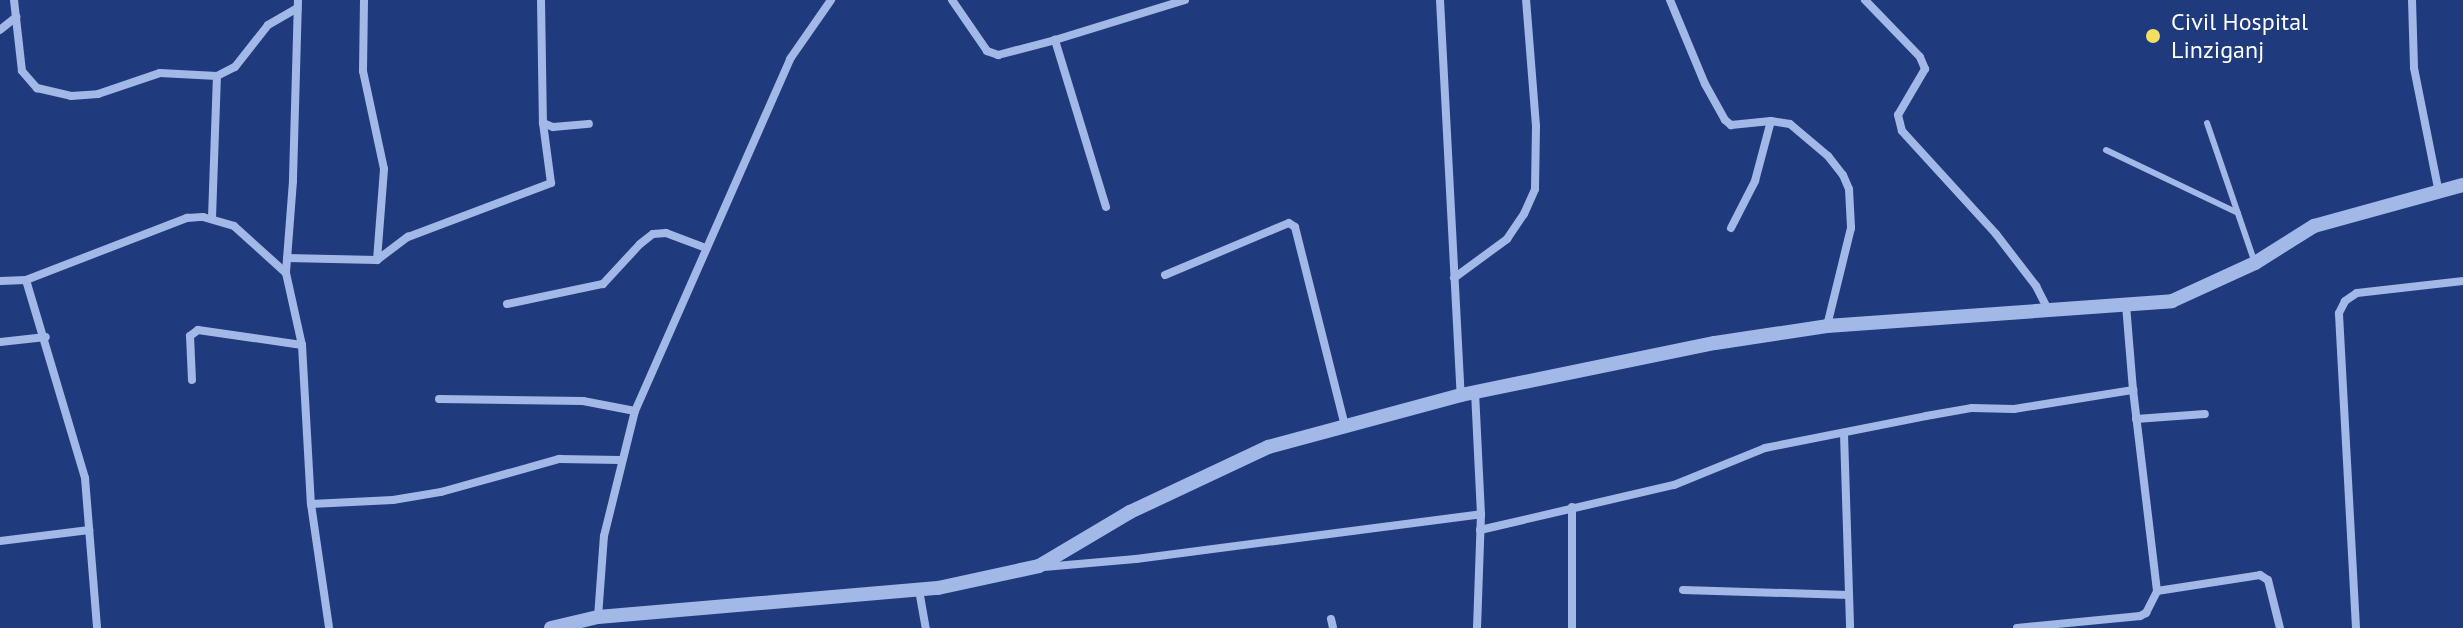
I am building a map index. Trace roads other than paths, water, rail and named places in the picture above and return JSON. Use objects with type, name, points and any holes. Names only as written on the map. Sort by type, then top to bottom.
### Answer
[{"type":"street","points":[[25,0],[14,1],[22,71],[29,81],[46,90],[84,95],[160,73],[217,76],[235,67],[268,25],[298,4]]},
{"type":"street","points":[[364,0],[363,71],[384,169],[377,260]]},
{"type":"street","points":[[287,258],[377,260],[408,237],[551,183],[543,123],[541,0]]},
{"type":"street","points":[[598,617],[604,536],[635,411],[790,59],[831,0]]},
{"type":"street","points":[[952,0],[987,51],[998,55],[1185,0]]},
{"type":"street","points":[[1440,0],[1454,278],[1481,514],[1477,628]]},
{"type":"street","points":[[1454,278],[1507,239],[1524,214],[1535,189],[1536,126],[1526,0]]},
{"type":"street","points":[[1670,0],[1705,84],[1725,120],[1731,125],[1771,121],[1790,124],[1828,156],[1849,189],[1851,228],[1827,326]]},
{"type":"street","points":[[1865,0],[1920,57],[1925,69],[1898,115],[1902,131],[1996,234],[2036,286],[2049,312]]},
{"type":"street","points":[[2412,0],[2414,68],[2439,193]]},
{"type":"street","points":[[298,4],[293,181],[286,273],[302,345],[311,504],[329,628]]},
{"type":"street","points":[[0,30],[16,17]]},
{"type":"street","points":[[1055,40],[1106,207]]},
{"type":"street","points":[[212,218],[217,76]]},
{"type":"street","points":[[1731,228],[1758,173],[1771,121]]},
{"type":"street","points":[[543,123],[553,127],[589,124]]},
{"type":"street","points":[[1031,568],[1130,512],[1268,447],[1345,426],[1468,394],[1715,343],[1827,326],[2172,301],[2255,263],[2314,226],[2463,185]]},
{"type":"street","points":[[0,281],[26,280],[187,218],[212,218],[234,226],[286,273]]},
{"type":"street","points":[[1165,275],[1289,223],[1295,227],[1345,426]]},
{"type":"street","points":[[507,304],[603,284],[653,234],[666,233],[706,248]]},
{"type":"street","points":[[26,280],[46,337],[80,456],[97,628]]},
{"type":"street","points":[[2356,628],[2339,313],[2345,301],[2357,293],[2463,281]]},
{"type":"street","points":[[2017,628],[2140,616],[2146,613],[2157,591],[2126,305]]},
{"type":"street","points":[[192,380],[190,336],[198,330],[302,345]]},
{"type":"street","points":[[0,342],[46,337]]},
{"type":"street","points":[[1480,530],[1674,485],[1765,448],[1957,411],[2014,409],[2133,390]]},
{"type":"street","points":[[439,399],[583,401],[635,411]]},
{"type":"street","points":[[2136,419],[2205,414]]},
{"type":"street","points":[[1844,434],[1850,628]]},
{"type":"street","points":[[311,504],[393,500],[441,492],[559,459],[621,460]]},
{"type":"street","points":[[1572,507],[1572,628]]},
{"type":"street","points":[[551,628],[598,617],[919,590],[1031,568],[1136,559],[1481,514]]},
{"type":"street","points":[[0,541],[89,530]]},
{"type":"street","points":[[2157,591],[2260,575],[2268,580],[2280,628]]},
{"type":"street","points":[[919,590],[926,628]]},
{"type":"street","points":[[1683,590],[1849,595]]},
{"type":"lane","points":[[2207,123],[2255,263]]},
{"type":"lane","points":[[2106,150],[2238,213]]},
{"type":"place","name":"Civil Hospital Linziganj","points":[[2153,36]]}]
